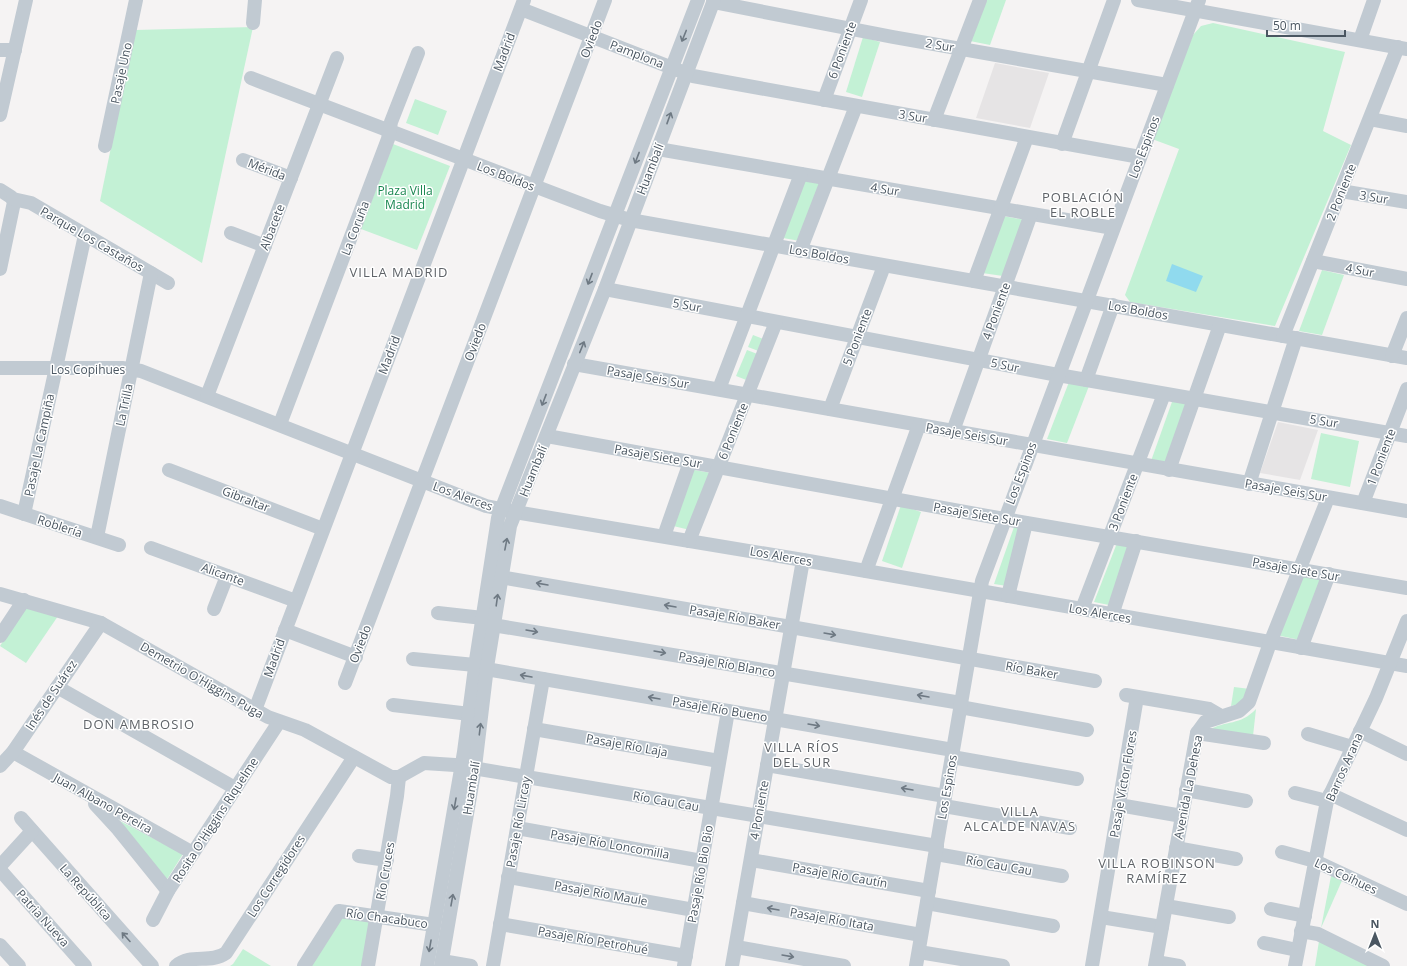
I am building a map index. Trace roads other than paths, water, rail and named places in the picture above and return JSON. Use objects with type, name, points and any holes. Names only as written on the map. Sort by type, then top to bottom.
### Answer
[{"type":"street","points":[[0,115],[26,0]]},
{"type":"street","name":"Pasaje Uno","points":[[104,146],[136,0]]},
{"type":"street","points":[[253,23],[255,0]]},
{"type":"street","name":"Oviedo","points":[[345,683],[605,0]]},
{"type":"street","name":"Huambalí","points":[[488,621],[500,577],[506,544],[508,511],[615,215],[698,0]]},
{"type":"street","name":"6 Poniente","points":[[824,100],[861,0]]},
{"type":"street","points":[[934,120],[980,0]]},
{"type":"street","points":[[1062,144],[1114,0]]},
{"type":"street","points":[[1138,0],[1197,5],[1403,48]]},
{"type":"street","points":[[1360,40],[1374,0]]},
{"type":"street","name":"Huambalí","points":[[441,964],[488,621],[495,530],[508,511],[547,436],[574,364],[605,289],[713,1]]},
{"type":"street","name":"2 Sur","points":[[713,1],[961,49],[1167,85]]},
{"type":"street","name":"Pamplona","points":[[523,4],[592,36],[685,74]]},
{"type":"street","name":"Madrid","points":[[255,710],[523,4]]},
{"type":"street","name":"Los Espinos","points":[[916,966],[969,659],[979,591],[1004,519],[1197,5]]},
{"type":"street","name":"2 Poniente","points":[[1249,484],[1272,412],[1290,337],[1313,261],[1370,119],[1403,48]]},
{"type":"street","points":[[0,50],[15,50]]},
{"type":"street","name":"La Coruña","points":[[280,424],[388,139],[391,122],[418,53]]},
{"type":"street","name":"Albacete","points":[[207,396],[337,58]]},
{"type":"street","name":"3 Sur","points":[[685,74],[1062,144],[1140,157]]},
{"type":"street","name":"Los Boldos","points":[[251,78],[464,160],[630,220],[1407,358]]},
{"type":"street","points":[[800,251],[856,106]]},
{"type":"street","points":[[1370,119],[1407,126]]},
{"type":"street","points":[[974,281],[1027,137]]},
{"type":"street","name":"4 Sur","points":[[658,149],[1113,228]]},
{"type":"street","name":"Mérida","points":[[243,160],[291,178]]},
{"type":"street","points":[[719,389],[801,174]]},
{"type":"street","points":[[0,190],[13,199],[13,206],[0,269]]},
{"type":"street","name":"3 Sur","points":[[1341,191],[1407,202]]},
{"type":"street","name":"Parque Los Castaños","points":[[13,199],[31,203],[168,283]]},
{"type":"street","name":"4 Poniente","points":[[953,431],[1031,214]]},
{"type":"street","points":[[231,233],[265,246]]},
{"type":"street","name":"Pasaje La Campiña","points":[[24,514],[85,235]]},
{"type":"street","name":"4 Sur","points":[[1313,261],[1407,279]]},
{"type":"street","name":"5 Poniente","points":[[830,409],[884,266]]},
{"type":"street","name":"La Trilla","points":[[97,537],[132,369],[150,273]]},
{"type":"street","name":"5 Sur","points":[[605,289],[1194,400],[1407,436]]},
{"type":"street","points":[[1086,380],[1113,305]]},
{"type":"street","points":[[1392,356],[1407,318]]},
{"type":"street","name":"6 Poniente","points":[[689,540],[776,322]]},
{"type":"street","points":[[1169,470],[1220,325]]},
{"type":"street","name":"Pasaje Seis Sur","points":[[574,364],[1407,511]]},
{"type":"street","name":"Los Copihues","points":[[0,368],[132,369],[173,382]]},
{"type":"street","name":"Los Alerces","points":[[173,382],[486,506],[508,511],[689,540],[1407,666]]},
{"type":"street","name":"1 Poniente","points":[[1363,504],[1407,389]]},
{"type":"street","name":"3 Poniente","points":[[1082,609],[1164,394]]},
{"type":"street","points":[[866,571],[919,425]]},
{"type":"street","name":"Pasaje Siete Sur","points":[[547,436],[1026,523],[1407,588]]},
{"type":"street","points":[[664,536],[690,462]]},
{"type":"street","name":"Gibraltar","points":[[169,470],[323,529]]},
{"type":"street","points":[[1270,643],[1328,498]]},
{"type":"street","name":"Roblería","points":[[0,506],[119,544]]},
{"type":"street","points":[[1008,596],[1026,523]]},
{"type":"street","points":[[1112,615],[1136,541]]},
{"type":"street","name":"Alicante","points":[[151,548],[296,601]]},
{"type":"street","name":"4 Poniente","points":[[732,966],[803,560]]},
{"type":"street","points":[[1301,648],[1329,574]]},
{"type":"street","points":[[214,609],[227,576]]},
{"type":"street","name":"Pasaje Río Baker","points":[[500,577],[969,659]]},
{"type":"street","name":"Demetrio O'Higgins Puga","points":[[0,594],[101,623],[255,710],[279,722],[305,730],[389,777],[399,777]]},
{"type":"street","points":[[0,636],[24,600]]},
{"type":"street","name":"Pasaje Río Blanco","points":[[438,613],[961,705],[1087,730]]},
{"type":"street","name":"Barros Arana","points":[[1295,966],[1329,797],[1391,663],[1407,622]]},
{"type":"street","name":"Inés de Suárez","points":[[0,766],[12,752],[101,623]]},
{"type":"street","points":[[285,630],[356,657]]},
{"type":"street","name":"Avenida La Dehesa","points":[[1155,964],[1197,733],[1205,722],[1238,711],[1248,705],[1270,643]]},
{"type":"street","name":"Pasaje Río Bueno","points":[[413,659],[481,667],[775,719],[953,753],[1077,779]]},
{"type":"street","name":"Río Baker","points":[[969,659],[1095,681]]},
{"type":"street","name":"Huambalí","points":[[427,966],[434,925],[469,767],[470,714],[481,667]]},
{"type":"street","name":"Pasaje Río Lircay","points":[[492,966],[543,679]]},
{"type":"street","points":[[57,687],[236,788]]},
{"type":"street","name":"Pasaje Víctor Flores","points":[[1092,966],[1119,805],[1132,696],[1210,709],[1221,716]]},
{"type":"street","points":[[393,704],[470,714]]},
{"type":"street","name":"Pasaje Río Bio Bio","points":[[685,961],[728,711]]},
{"type":"street","name":"Rosita O'Higgins Riquelme","points":[[153,920],[168,891],[279,722]]},
{"type":"street","name":"Pasaje Río Laja","points":[[534,729],[719,761]]},
{"type":"street","points":[[1360,731],[1407,754]]},
{"type":"street","points":[[1197,733],[1264,744]]},
{"type":"street","points":[[1308,734],[1352,747]]},
{"type":"street","name":"Juan Albano Pereira","points":[[12,752],[193,853]]},
{"type":"street","name":"Los Corregidores","points":[[177,965],[189,959],[217,958],[229,949],[354,758]]},
{"type":"street","name":"Río Cau Cau","points":[[399,777],[424,763],[433,762],[469,767],[758,816],[1062,876]]},
{"type":"street","points":[[767,765],[1070,828]]},
{"type":"street","name":"Río Cruces","points":[[368,966],[387,860],[399,777]]},
{"type":"street","points":[[1186,790],[1246,801]]},
{"type":"street","points":[[86,793],[118,828],[168,891]]},
{"type":"street","points":[[1295,793],[1329,797],[1407,830]]},
{"type":"street","points":[[1119,805],[1182,816]]},
{"type":"street","name":"La República","points":[[21,818],[152,966]]},
{"type":"street","name":"Pasaje Río Loncomilla","points":[[517,828],[702,861]]},
{"type":"street","points":[[0,866],[32,831]]},
{"type":"street","points":[[1176,848],[1236,859]]},
{"type":"street","name":"Los Coihues","points":[[1282,852],[1315,861],[1407,904]]},
{"type":"street","points":[[359,856],[387,860]]},
{"type":"street","name":"Pasaje Río Cautín","points":[[751,860],[928,897],[1053,926]]},
{"type":"street","name":"Patria Nueva","points":[[0,870],[85,966]]},
{"type":"street","name":"Pasaje Río Maule","points":[[508,877],[694,910]]},
{"type":"street","name":"Pasaje Río Itata","points":[[743,903],[922,935]]},
{"type":"street","points":[[1166,906],[1229,917]]},
{"type":"street","points":[[1271,909],[1304,916]]},
{"type":"street","name":"Río Chacabuco","points":[[304,966],[339,911],[434,925]]},
{"type":"street","points":[[1100,917],[1162,927]]},
{"type":"street","name":"Pasaje Río Petrohué","points":[[500,924],[685,961]]},
{"type":"street","points":[[1302,931],[1318,934],[1382,966]]},
{"type":"street","points":[[1264,943],[1297,950]]},
{"type":"street","points":[[0,945],[19,966]]},
{"type":"street","points":[[736,947],[844,966]]},
{"type":"street","points":[[919,952],[1003,966]]},
{"type":"street","points":[[441,964],[471,966]]},
{"type":"street","points":[[1155,964],[1179,966]]},
{"type":"water","points":[[1172,264],[1203,276],[1196,292],[1166,281]]},
{"type":"district","name":"POBLACIÓN EL ROBLE","points":[[1083,204]]},
{"type":"district","name":"VILLA MADRID","points":[[399,272]]},
{"type":"district","name":"DON AMBROSIO","points":[[139,724]]},
{"type":"district","name":"VILLA RÍOS DEL SUR","points":[[802,754]]},
{"type":"district","name":"VILLA ALCALDE NAVAS","points":[[1020,818]]},
{"type":"district","name":"VILLA ROBINSON RAMÍREZ","points":[[1157,870]]},
{"type":"park label","name":"Plaza Villa Madrid","points":[[405,197]]}]
